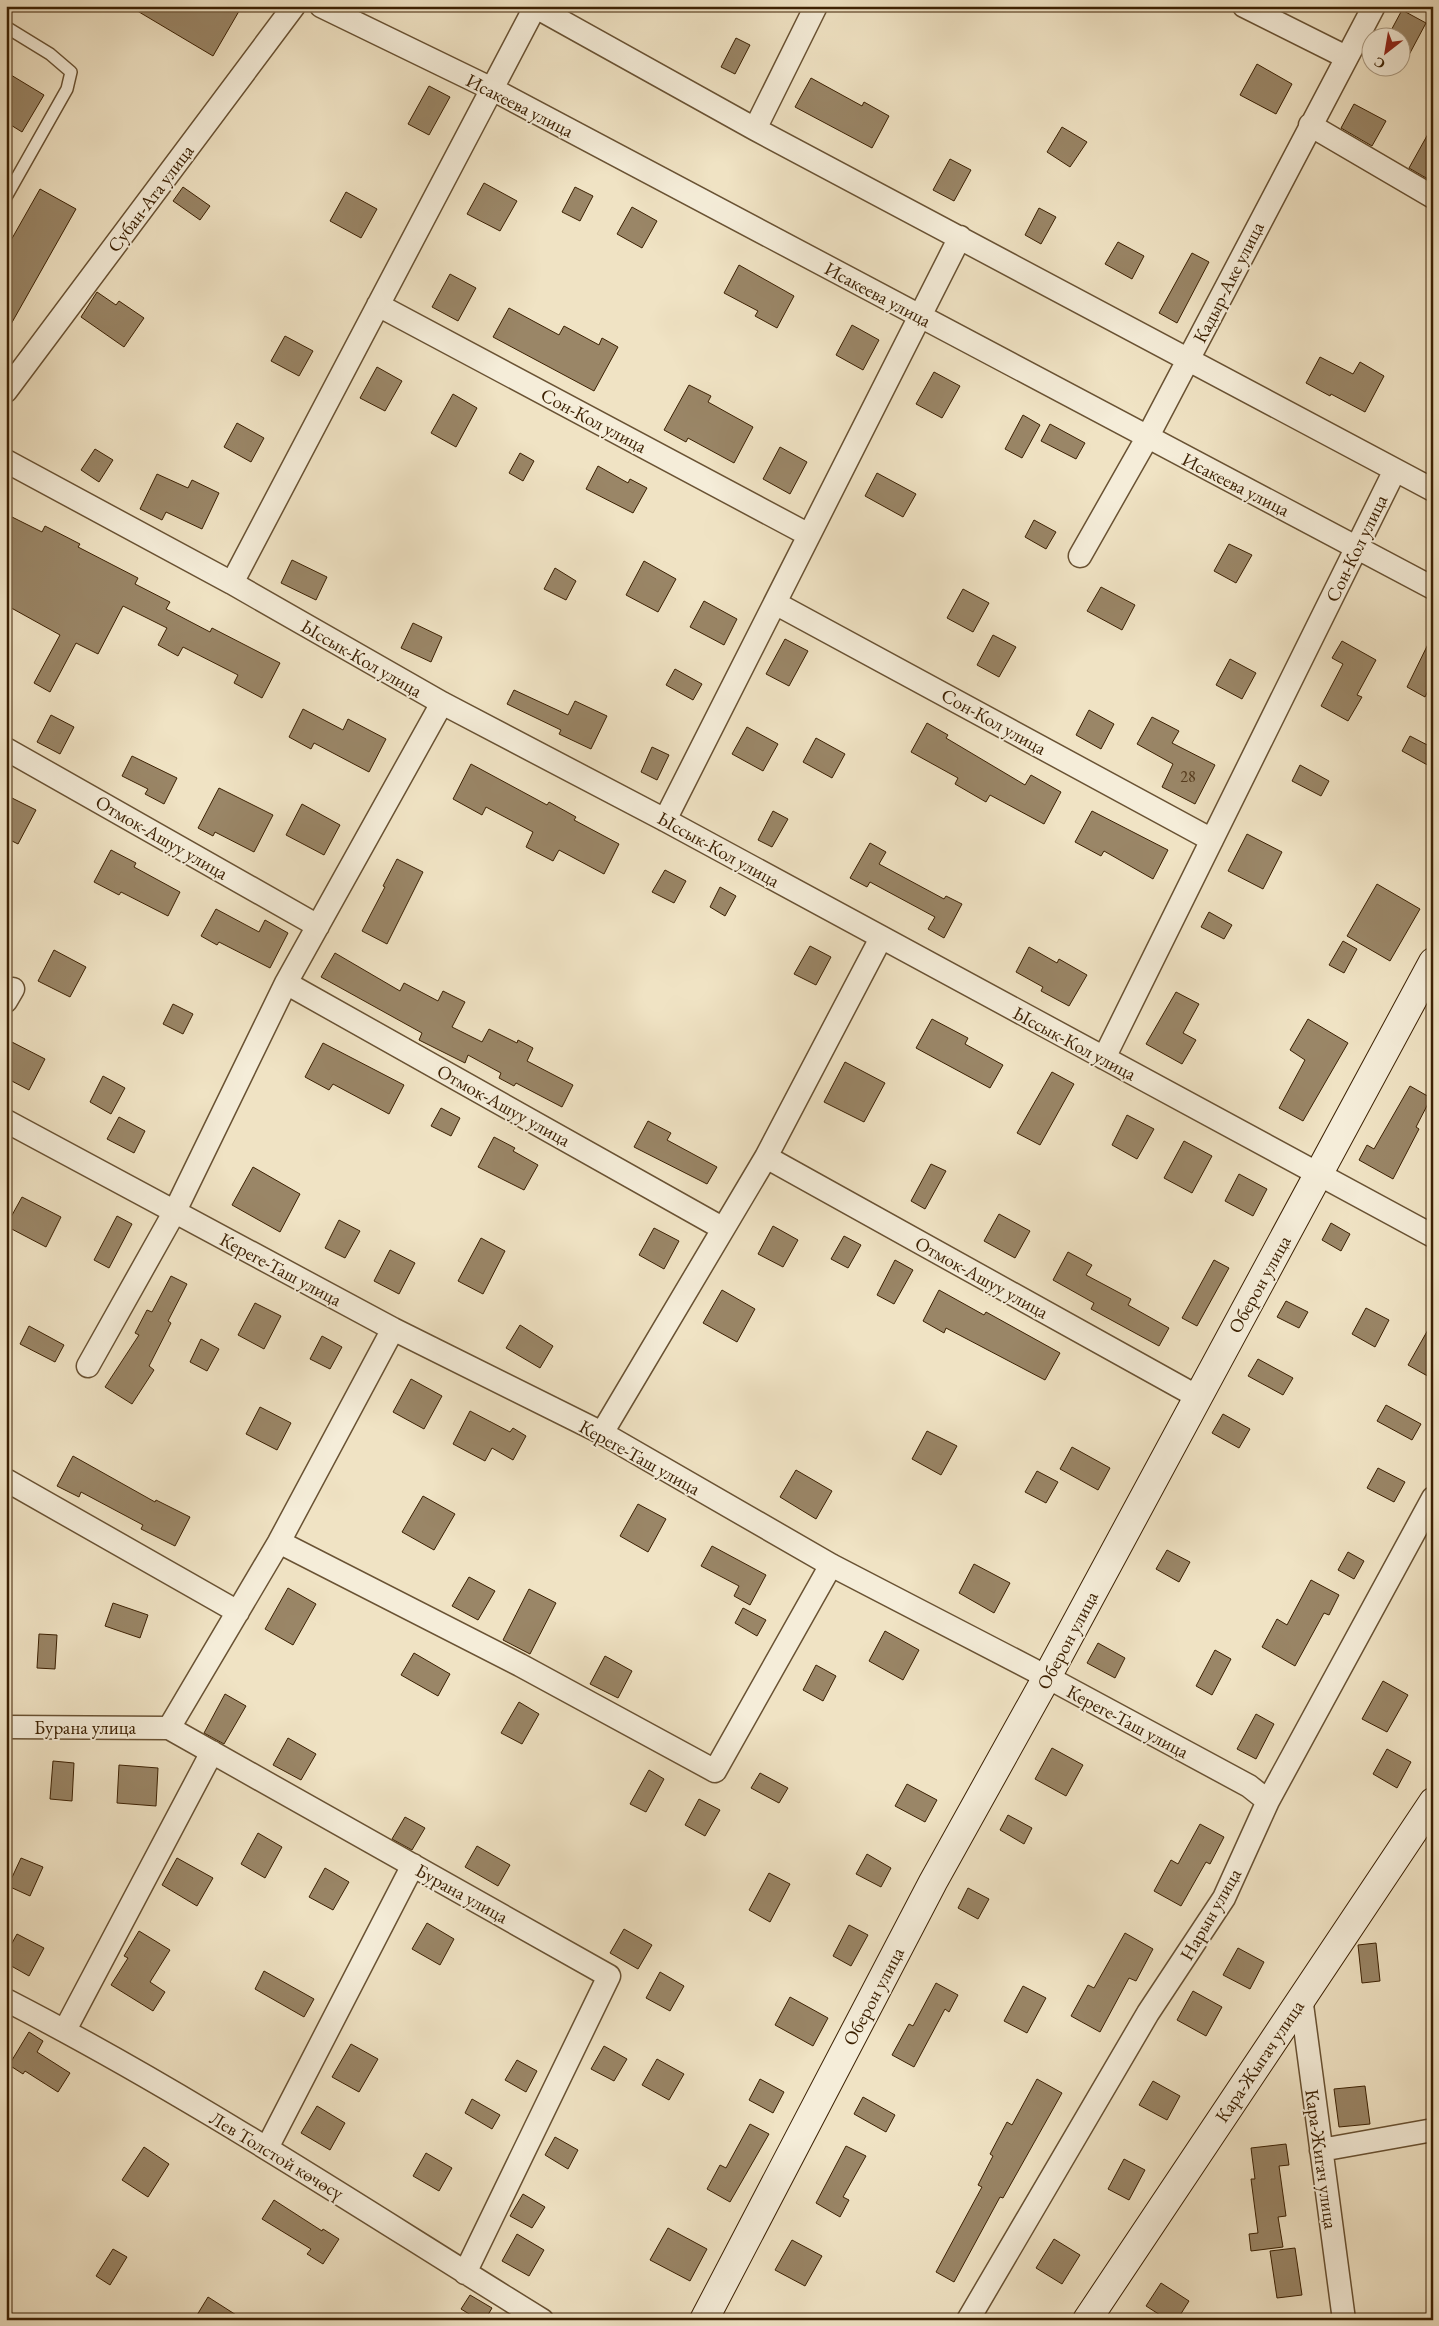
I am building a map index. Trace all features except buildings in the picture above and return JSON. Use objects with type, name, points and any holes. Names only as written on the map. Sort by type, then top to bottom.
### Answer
[{"type":"street","name":"Субан-Ата улица","points":[[6,390],[294,6]]},
{"type":"street","name":"Исакеева улица","points":[[321,6],[492,89],[1433,588]]},
{"type":"street","points":[[755,129],[816,6]]},
{"type":"street","points":[[1244,6],[1346,57]]},
{"type":"street","name":"Кадыр-Аке улица","points":[[1080,556],[1147,438],[1310,124],[1374,6]]},
{"type":"street","points":[[232,583],[535,7],[755,129],[1433,490]]},
{"type":"street","points":[[1310,124],[1433,196]]},
{"type":"street","points":[[666,820],[960,237]]},
{"type":"street","name":"Сон-Кол улица","points":[[378,306],[809,535]]},
{"type":"street","name":"Ыссык-Кол улица","points":[[6,461],[232,583],[442,703],[666,820],[1433,1236]]},
{"type":"street","name":"Сон-Кол улица","points":[[1104,1058],[1395,470]]},
{"type":"street","name":"Сон-Кол улица","points":[[775,602],[1212,840]]},
{"type":"street","points":[[88,1366],[175,1211],[286,983],[442,703]]},
{"type":"street","name":"Отмок-Ашуу улица","points":[[6,749],[318,926]]},
{"type":"street","points":[[602,1434],[722,1228],[766,1157],[881,938]]},
{"type":"street","name":"Оберон улица","points":[[704,2320],[933,1882],[1047,1677],[1433,962]]},
{"type":"street","name":"Отмок-Ашуу улица","points":[[286,983],[722,1228]]},
{"type":"street","name":"Кереге-Таш улица","points":[[6,1121],[393,1329],[602,1434],[831,1565],[1047,1677],[1249,1786],[1268,1801]]},
{"type":"street","name":"Отмок-Ашуу улица","points":[[766,1157],[1198,1397]]},
{"type":"street","points":[[169,1728],[279,1542],[393,1329]]},
{"type":"street","points":[[6,1480],[238,1612]]},
{"type":"street","name":"Нарын улица","points":[[968,2320],[1148,2013],[1224,1898],[1268,1801],[1433,1498]]},
{"type":"street","points":[[279,1542],[520,1664],[715,1771],[831,1565]]},
{"type":"street","name":"Бурана улица","points":[[6,1727],[169,1728],[609,1976],[465,2273]]},
{"type":"street","points":[[65,2030],[212,1752]]},
{"type":"street","name":"Кара-Жыгач улица","points":[[1087,2320],[1433,1802]]},
{"type":"street","points":[[267,2148],[413,1865]]},
{"type":"street","name":"Кара-Жигач улица","points":[[1301,1998],[1344,2320]]},
{"type":"street","name":"Лев Толстой көчөсү","points":[[6,2000],[65,2030],[267,2148],[542,2320]]},
{"type":"street","points":[[1321,2150],[1433,2130]]},
{"type":"lane","points":[[6,27],[50,54],[71,72],[67,89],[6,197]]}]
